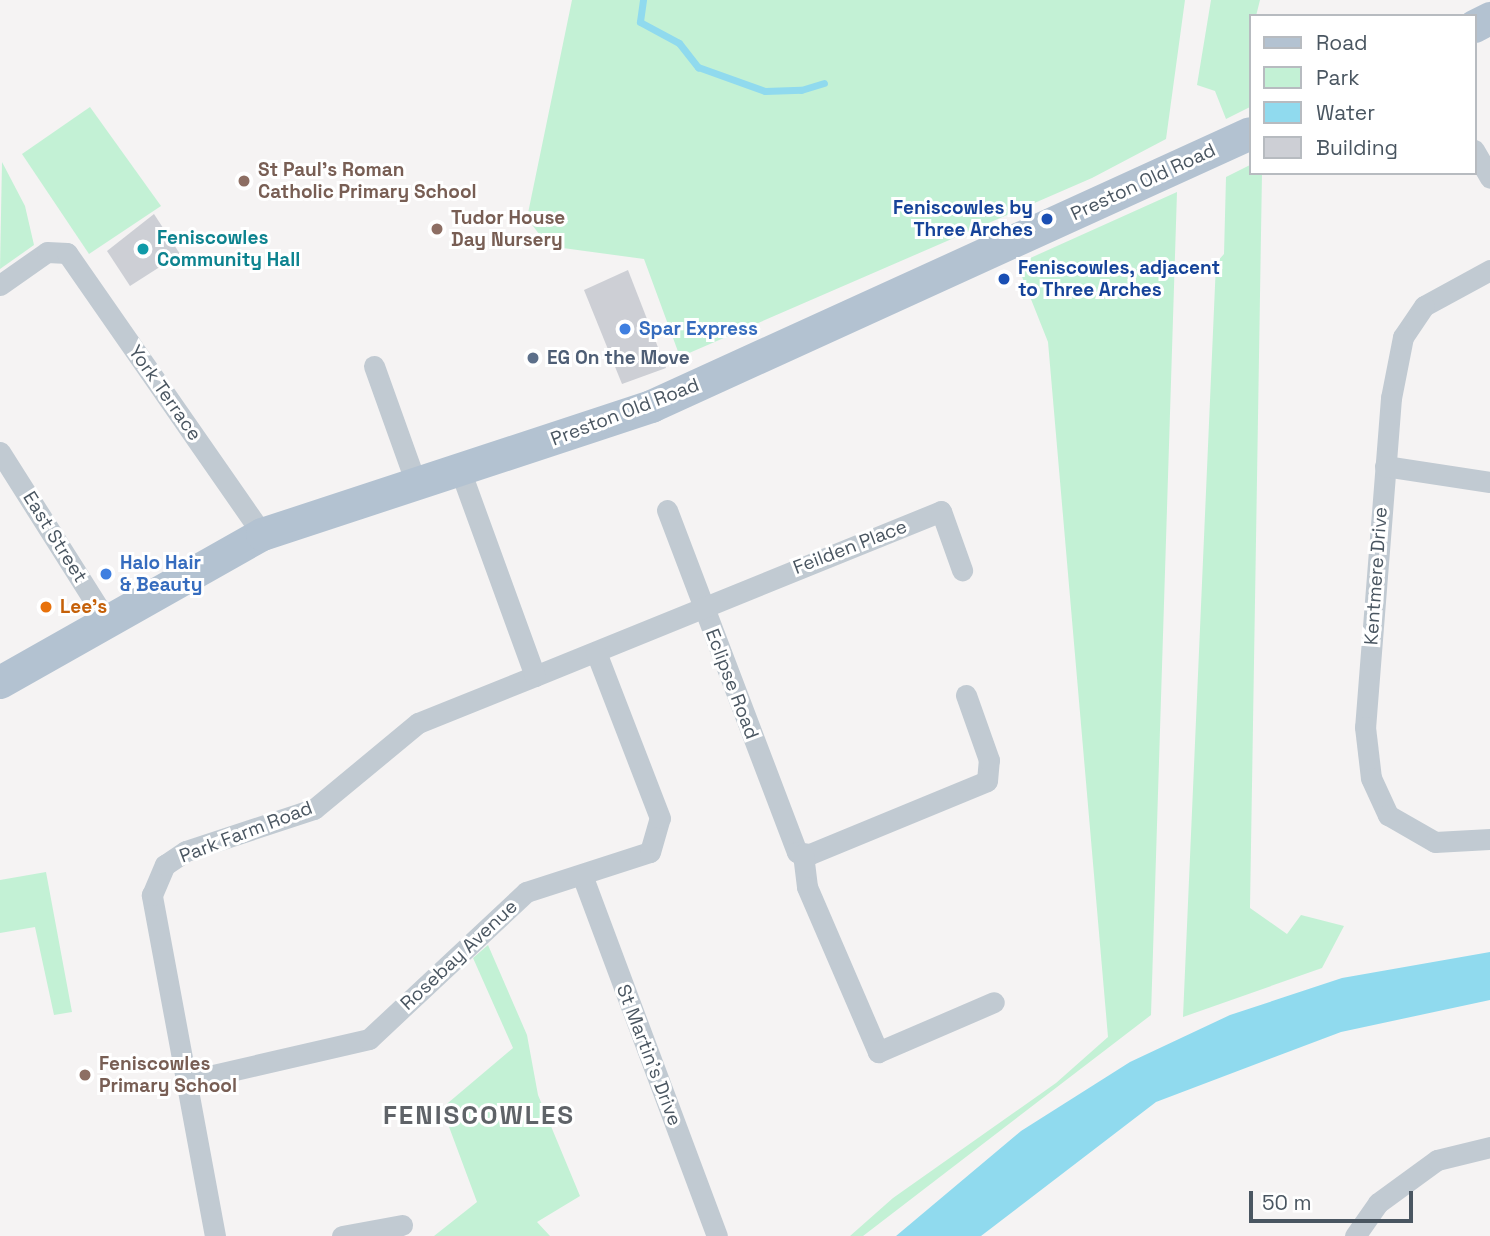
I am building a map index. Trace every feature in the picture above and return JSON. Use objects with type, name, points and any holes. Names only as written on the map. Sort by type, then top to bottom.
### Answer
[{"type":"main road","name":"Preston Old Road","points":[[0,682],[262,534],[651,406],[1248,134]]},
{"type":"street","points":[[1476,154],[1490,178]]},
{"type":"street","name":"York Terrace","points":[[0,285],[47,252],[66,253],[262,534]]},
{"type":"street","name":"Kentmere Drive","points":[[1490,270],[1424,306],[1403,337],[1385,466],[1365,727],[1371,778],[1388,815],[1435,842],[1490,839]]},
{"type":"street","points":[[374,366],[416,484]]},
{"type":"street","name":"East Street","points":[[0,452],[108,623]]},
{"type":"street","points":[[1385,466],[1490,482]]},
{"type":"street","points":[[460,470],[535,676]]},
{"type":"street","name":"Eclipse Road","points":[[667,510],[793,844],[803,854],[807,887],[877,1052],[994,1002]]},
{"type":"street","name":"Feilden Place","points":[[701,605],[941,511],[962,570]]},
{"type":"street","name":"Park Farm Road","points":[[215,1236],[152,895],[165,865],[186,851],[314,809],[418,723],[596,652],[701,605]]},
{"type":"street","name":"Rosebay Avenue","points":[[187,1081],[369,1039],[526,892],[650,852],[660,818],[596,652]]},
{"type":"street","points":[[803,854],[987,781],[989,760],[965,695]]},
{"type":"street","name":"St Martin's Drive","points":[[582,875],[717,1236]]},
{"type":"street","points":[[1355,1236],[1378,1203],[1437,1160],[1490,1147]]},
{"type":"street","points":[[342,1236],[402,1224]]},
{"type":"green space","points":[[572,0],[1185,0],[1166,139],[1092,178],[680,357],[644,259],[548,246],[527,218]]},
{"type":"green space","points":[[1211,0],[1260,0],[1256,14],[1248,14],[1248,108],[1226,119],[1215,91],[1197,85]]},
{"type":"green space","points":[[90,107],[161,206],[89,254],[22,154]]},
{"type":"green space","points":[[2,162],[25,206],[34,245],[0,269]]},
{"type":"green space","points":[[1248,166],[1248,175],[1262,175],[1250,908],[1287,934],[1301,915],[1344,926],[1322,968],[1183,1017],[1216,263],[1224,254],[1226,177]]},
{"type":"green space","points":[[1177,192],[1151,1015],[863,1236],[850,1236],[893,1198],[1056,1083],[1108,1037],[1048,342],[1017,264]]},
{"type":"green space","points":[[46,872],[72,1012],[54,1015],[35,927],[0,933],[0,880]]},
{"type":"green space","points":[[488,945],[527,1035],[538,1095],[580,1196],[537,1222],[550,1236],[434,1236],[477,1202],[442,1108],[513,1048],[473,958]]},
{"type":"water","points":[[1490,952],[1490,1000],[1341,1032],[1156,1102],[981,1236],[896,1236],[1021,1131],[1130,1062],[1230,1015],[1342,978]]},
{"type":"building","name":"Feniscowles Community Hall","points":[[154,214],[180,254],[130,286],[107,251]]},
{"type":"building","name":"Spar Express","points":[[628,270],[666,368],[622,384],[584,290]]},
{"type":"waterway","points":[[643,0],[640,22],[679,43],[698,67],[765,91],[801,90],[824,83]]},
{"type":"place","name":"St Paul's Roman Catholic Primary School","points":[[244,181]]},
{"type":"place","name":"Feniscowles by Three Arches","points":[[1047,219]]},
{"type":"place","name":"Tudor House Day Nursery","points":[[437,229]]},
{"type":"place","name":"Feniscowles Community Hall","points":[[143,249]]},
{"type":"place","name":"Feniscowles, adjacent to Three Arches","points":[[1004,279]]},
{"type":"place","name":"Spar Express","points":[[625,329]]},
{"type":"place","name":"EG On the Move","points":[[533,358]]},
{"type":"place","name":"Halo Hair & Beauty","points":[[106,574]]},
{"type":"place","name":"Lee's","points":[[46,607]]},
{"type":"place","name":"Feniscowles Primary School","points":[[85,1075]]},
{"type":"district","name":"FENISCOWLES","points":[[479,1116]]}]
